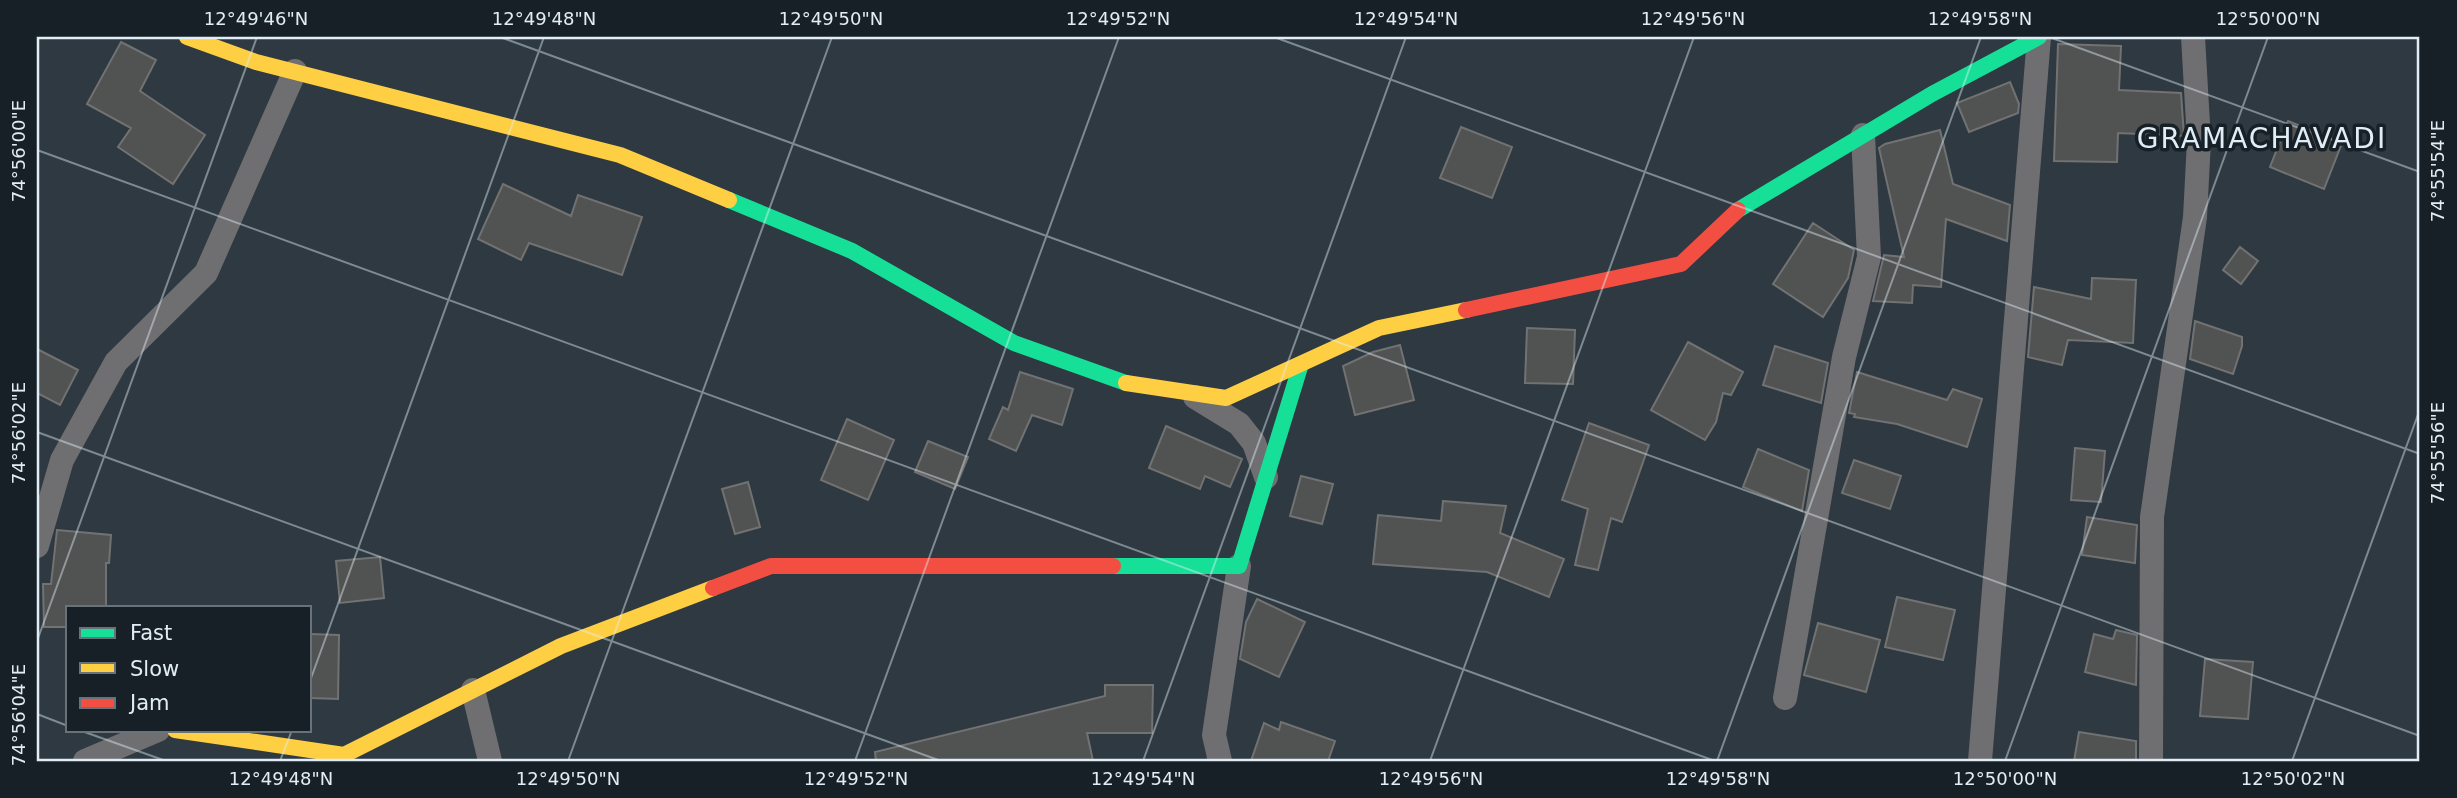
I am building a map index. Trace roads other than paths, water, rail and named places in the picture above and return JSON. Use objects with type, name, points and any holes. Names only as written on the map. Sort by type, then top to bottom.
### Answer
[{"type":"main road","points":[[187,37],[256,62],[620,155],[852,251],[1014,343],[1131,385],[1226,398],[1379,328],[1681,264],[1743,205],[2039,37]]},
{"type":"main road","points":[[189,732],[344,755],[561,646],[771,566],[1239,566],[1301,364]]},
{"type":"street","points":[[1980,761],[2039,37]]},
{"type":"street","points":[[2151,761],[2152,517],[2195,218],[2199,141],[2193,37]]},
{"type":"street","points":[[37,546],[62,460],[116,362],[206,273],[295,71]]},
{"type":"street","points":[[1785,698],[1844,357],[1869,257],[1863,135]]},
{"type":"street","points":[[1189,393],[1240,424],[1254,443],[1266,477]]},
{"type":"street","points":[[1220,761],[1214,735],[1239,566]]},
{"type":"street","points":[[473,691],[490,761]]},
{"type":"street","points":[[85,761],[153,732]]},
{"type":"district","name":"GRAMACHAVADI","points":[[2262,138]]}]
